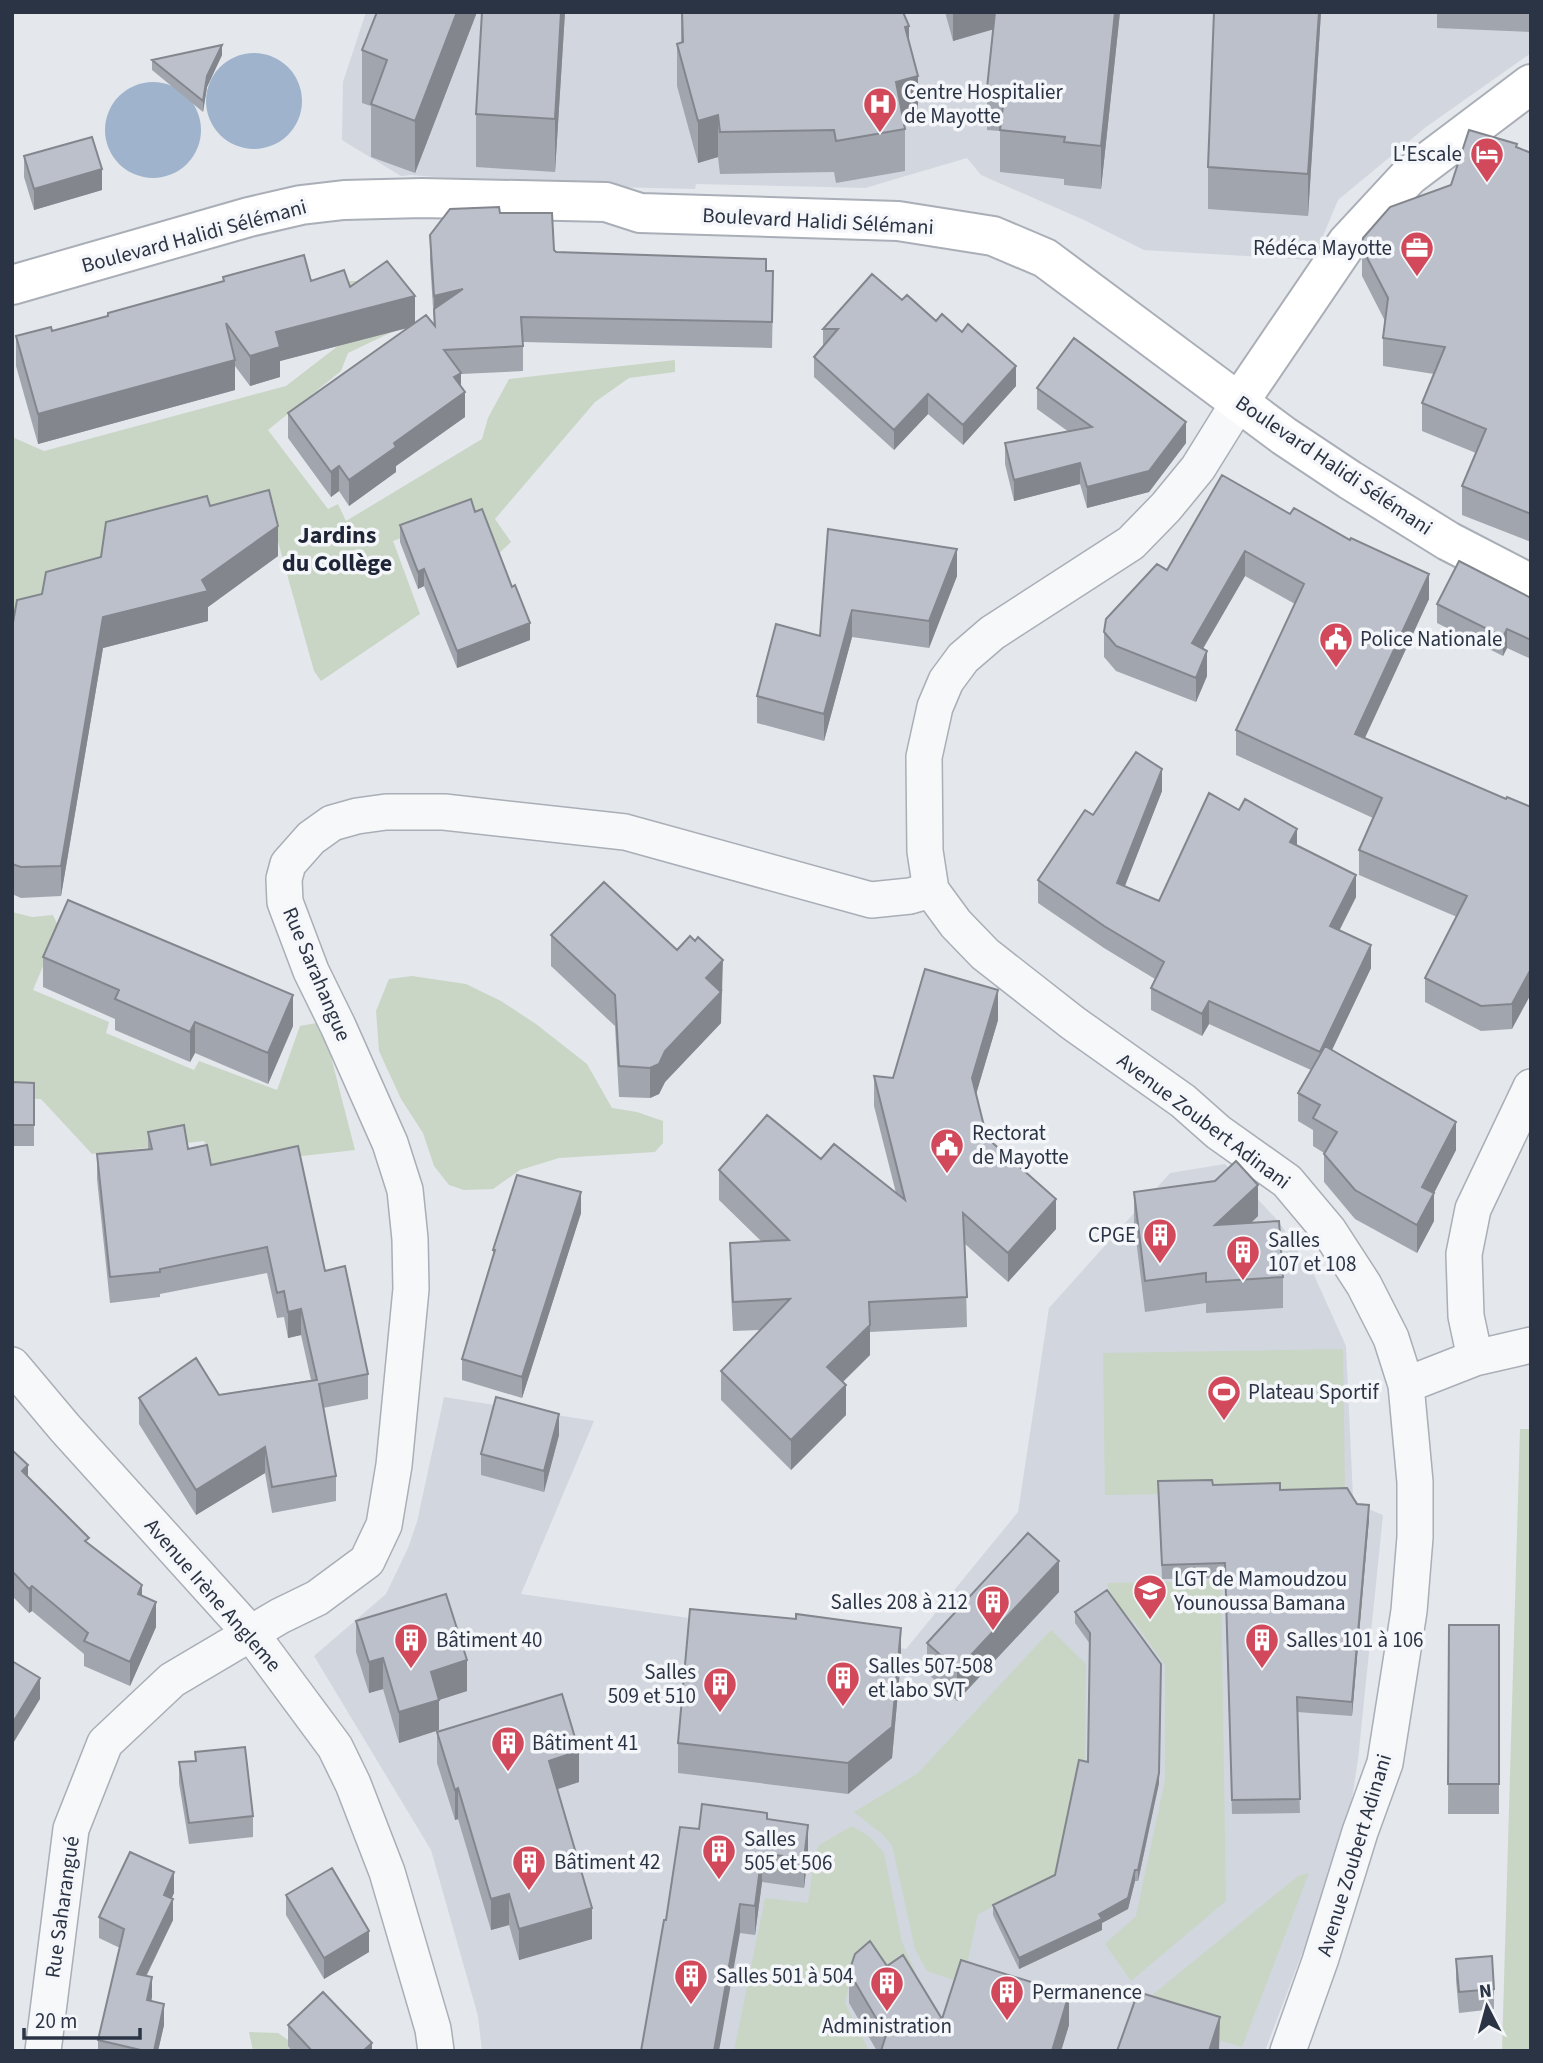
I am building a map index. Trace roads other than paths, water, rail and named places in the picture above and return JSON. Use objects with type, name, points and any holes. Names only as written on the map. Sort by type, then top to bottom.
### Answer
[{"type":"street","points":[[1239,402],[1347,243],[1409,176],[1531,83]]},
{"type":"street","name":"Boulevard Halidi Sélémani","points":[[12,285],[249,217],[301,205],[344,200],[422,198],[606,202],[639,213],[898,221],[993,236],[1045,258],[1295,443],[1404,514],[1448,541],[1531,583]]},
{"type":"street","name":"Avenue Zoubert Adinani","points":[[1239,402],[1198,468],[1166,507],[1131,543],[992,633],[964,658],[946,681],[935,707],[924,757],[925,851],[931,890],[956,924],[985,954],[1073,1023],[1183,1101],[1218,1132],[1287,1181],[1329,1231],[1364,1285],[1391,1338],[1406,1385],[1415,1482],[1415,1537],[1409,1611],[1385,1763],[1360,1832],[1321,1961],[1288,2051]]},
{"type":"street","name":"Rue Sarahangue","points":[[252,1635],[281,1616],[317,1598],[367,1560],[384,1525],[394,1465],[411,1289],[405,1190],[390,1143],[311,971],[285,902],[284,879],[288,864],[296,853],[332,823],[356,816],[386,812],[444,812],[625,832],[871,900],[910,896],[931,890]]},
{"type":"street","points":[[1475,1358],[1466,1316],[1464,1254],[1473,1209],[1531,1087]]},
{"type":"street","points":[[1406,1385],[1475,1358],[1531,1345]]},
{"type":"street","name":"Avenue Irène Angleme","points":[[12,1365],[65,1428],[252,1635],[335,1747],[353,1784],[387,1872],[433,2029],[436,2051]]},
{"type":"street","name":"Rue Saharangué","points":[[43,2051],[71,1829],[105,1743],[172,1680],[252,1635]]},
{"type":"water","points":[[254,53],[272,57],[288,67],[298,83],[302,101],[298,119],[288,135],[272,145],[254,149],[236,145],[220,135],[210,119],[206,101],[210,83],[220,67],[236,57]]},
{"type":"water","points":[[153,82],[171,86],[187,96],[197,112],[201,130],[197,148],[187,164],[171,174],[153,178],[135,174],[119,164],[109,148],[105,130],[109,112],[119,96],[135,86]]},
{"type":"place","name":"Centre Hospitalier de Mayotte","points":[[880,134]]},
{"type":"place","name":"L'Escale","points":[[1487,184]]},
{"type":"place","name":"Rédéca Mayotte","points":[[1417,278]]},
{"type":"place","name":"Police Nationale","points":[[1336,669]]},
{"type":"place","name":"Rectorat de Mayotte","points":[[947,1175]]},
{"type":"place","name":"CPGE","points":[[1160,1265]]},
{"type":"place","name":"Salles 107 et 108","points":[[1243,1282]]},
{"type":"place","name":"Plateau Sportif","points":[[1224,1422]]},
{"type":"place","name":"LGT de Mamoudzou Younoussa Bamana","points":[[1150,1621]]},
{"type":"place","name":"Salles 208 à 212","points":[[993,1632]]},
{"type":"place","name":"Bâtiment 40","points":[[411,1670]]},
{"type":"place","name":"Salles 101 à 106","points":[[1262,1670]]},
{"type":"place","name":"Salles 507-508 et labo SVT","points":[[843,1708]]},
{"type":"place","name":"Salles 509 et 510","points":[[720,1714]]},
{"type":"place","name":"Bâtiment 41","points":[[508,1773]]},
{"type":"place","name":"Salles 505 et 506","points":[[719,1881]]},
{"type":"place","name":"Bâtiment 42","points":[[529,1892]]},
{"type":"place","name":"Salles 501 à 504","points":[[691,2006]]},
{"type":"place","name":"Administration","points":[[887,2013]]},
{"type":"place","name":"Permanence","points":[[1007,2022]]},
{"type":"district","name":"Jardins du Collège","points":[[337,549]]}]
